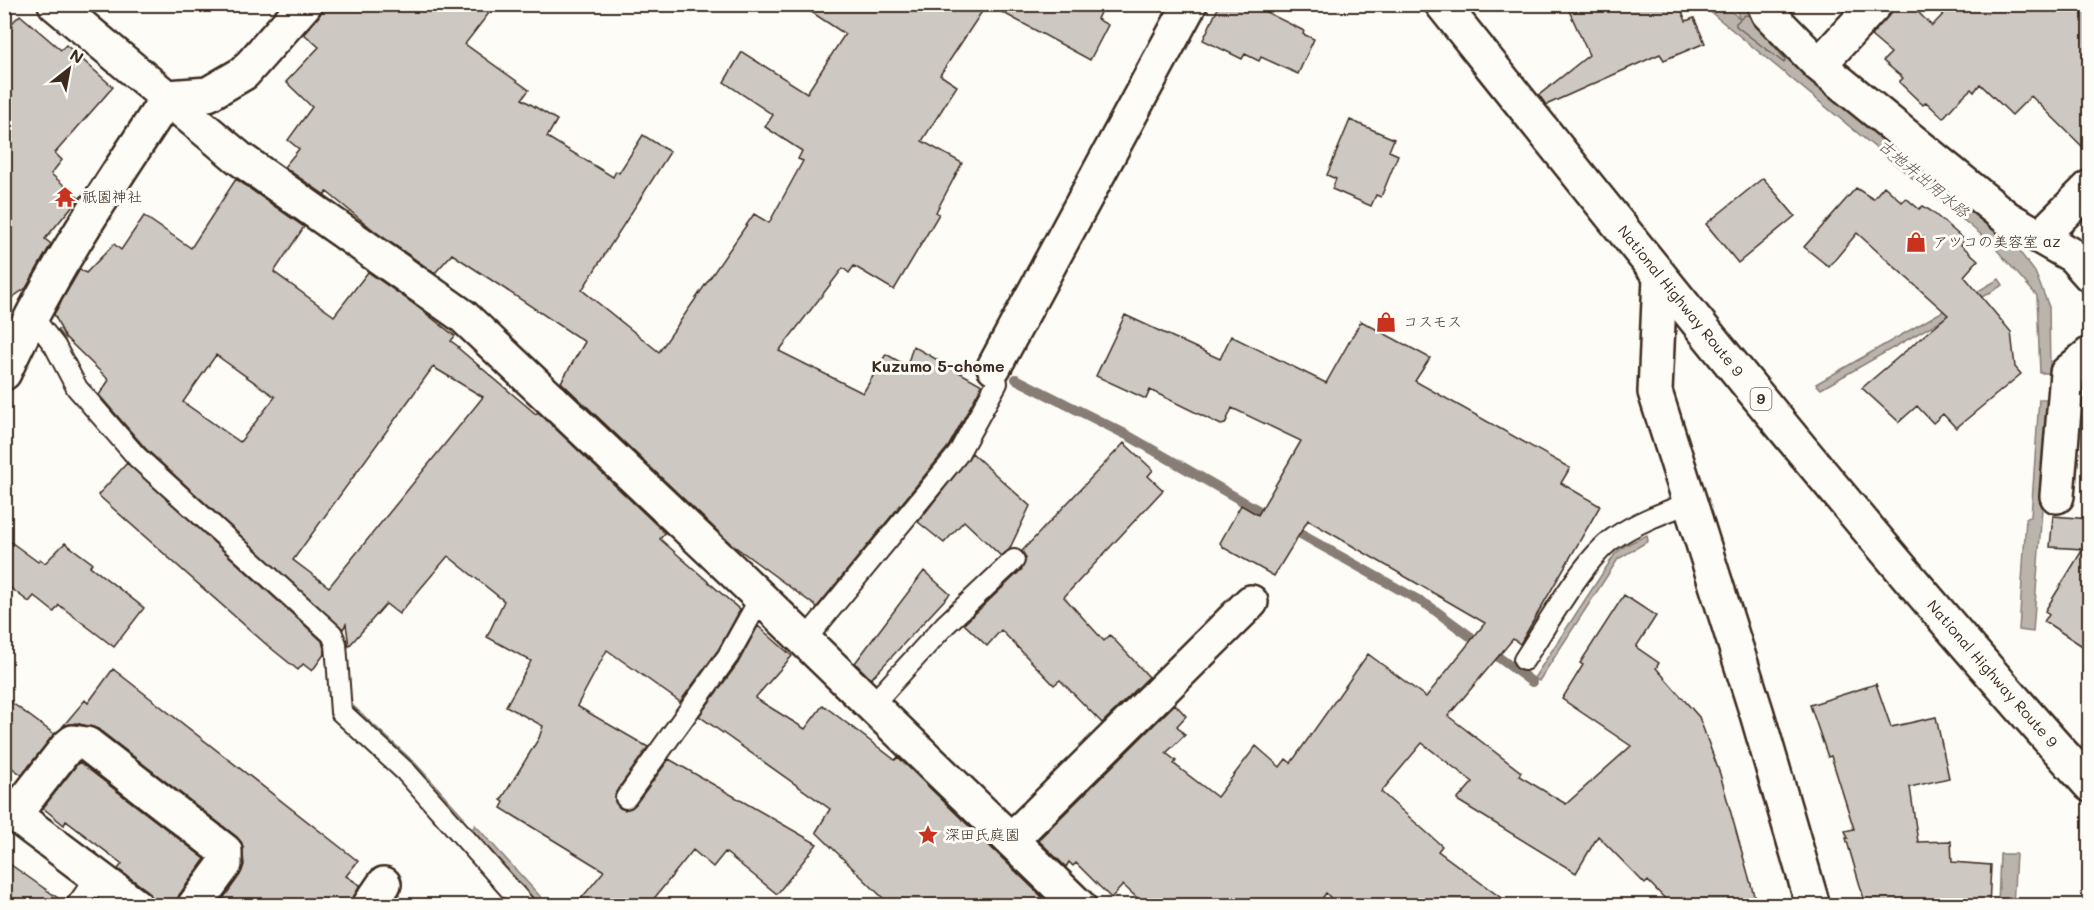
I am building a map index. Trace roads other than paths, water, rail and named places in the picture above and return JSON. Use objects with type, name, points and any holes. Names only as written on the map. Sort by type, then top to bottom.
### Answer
[{"type":"main road","points":[[55,4],[239,158],[463,316],[761,597],[1079,906]]},
{"type":"main road","points":[[168,97],[208,94],[244,73],[305,4]]},
{"type":"main road","points":[[994,367],[1190,4]]},
{"type":"main road","name":"National Highway Route 9","points":[[1443,4],[1660,277],[2008,693],[2090,785]]},
{"type":"main road","points":[[1764,4],[1768,13],[1819,65],[2007,218],[2073,256],[2090,275]]},
{"type":"main road","points":[[1819,65],[1875,4]]},
{"type":"main road","points":[[4,373],[30,315],[99,202],[168,97]]},
{"type":"main road","points":[[2040,237],[2090,187]]},
{"type":"main road","points":[[1660,277],[1655,392],[1757,714],[1813,906]]},
{"type":"main road","points":[[2057,496],[2067,374],[2090,354]]},
{"type":"main road","points":[[1011,840],[1251,602]]},
{"type":"main road","points":[[136,906],[9,811],[73,742],[87,744],[225,850],[227,857],[225,864],[194,906]]},
{"type":"lane","points":[[30,315],[55,346],[77,388],[137,457],[332,634],[336,644],[341,712],[406,772],[525,906]]},
{"type":"lane","points":[[805,640],[958,454],[997,383],[994,367]]},
{"type":"lane","points":[[1524,660],[1595,554],[1612,538],[1639,523],[1689,503]]},
{"type":"lane","points":[[872,705],[945,625],[1014,560]]},
{"type":"lane","points":[[626,798],[722,665],[761,597]]},
{"type":"lane","points":[[76,906],[97,877]]},
{"type":"water","name":"古地井出用水路","points":[[1702,5],[1724,5],[1740,19],[1734,5],[1749,5],[1937,181],[2012,242],[2035,272],[2049,307],[2050,373],[2040,373],[2037,296],[1990,242]]},
{"type":"water","points":[[1999,279],[2003,285],[1821,389],[1816,384]]},
{"type":"water","points":[[61,329],[73,363],[91,393],[117,422],[155,461],[268,567],[338,626],[345,641],[350,703],[416,764],[464,817],[462,820],[413,767],[345,704],[342,639],[334,627],[238,544],[120,431],[101,408],[84,384],[68,358],[55,330]]},
{"type":"water","points":[[2039,399],[2050,399],[2033,632],[2019,630],[2026,518],[2031,517]]},
{"type":"water","points":[[1647,535],[1648,541],[1618,559],[1539,681],[1534,678],[1615,554],[1626,545]]},
{"type":"water","points":[[475,825],[548,905],[539,905],[472,830]]},
{"type":"water","points":[[2000,854],[2016,854],[2013,905],[1998,905]]},
{"type":"waterway","points":[[1016,379],[1127,435],[1272,518]]},
{"type":"waterway","points":[[1288,527],[1429,606],[1532,682]]},
{"type":"place","name":"祇園神社","points":[[65,197]]},
{"type":"place","name":"アツコの美容室 az","points":[[1916,242]]},
{"type":"place","name":"コスモス","points":[[1386,322]]},
{"type":"place","name":"深田氏庭園","points":[[928,835]]},
{"type":"district","name":"Kuzumo 5-chome","points":[[938,366]]}]
